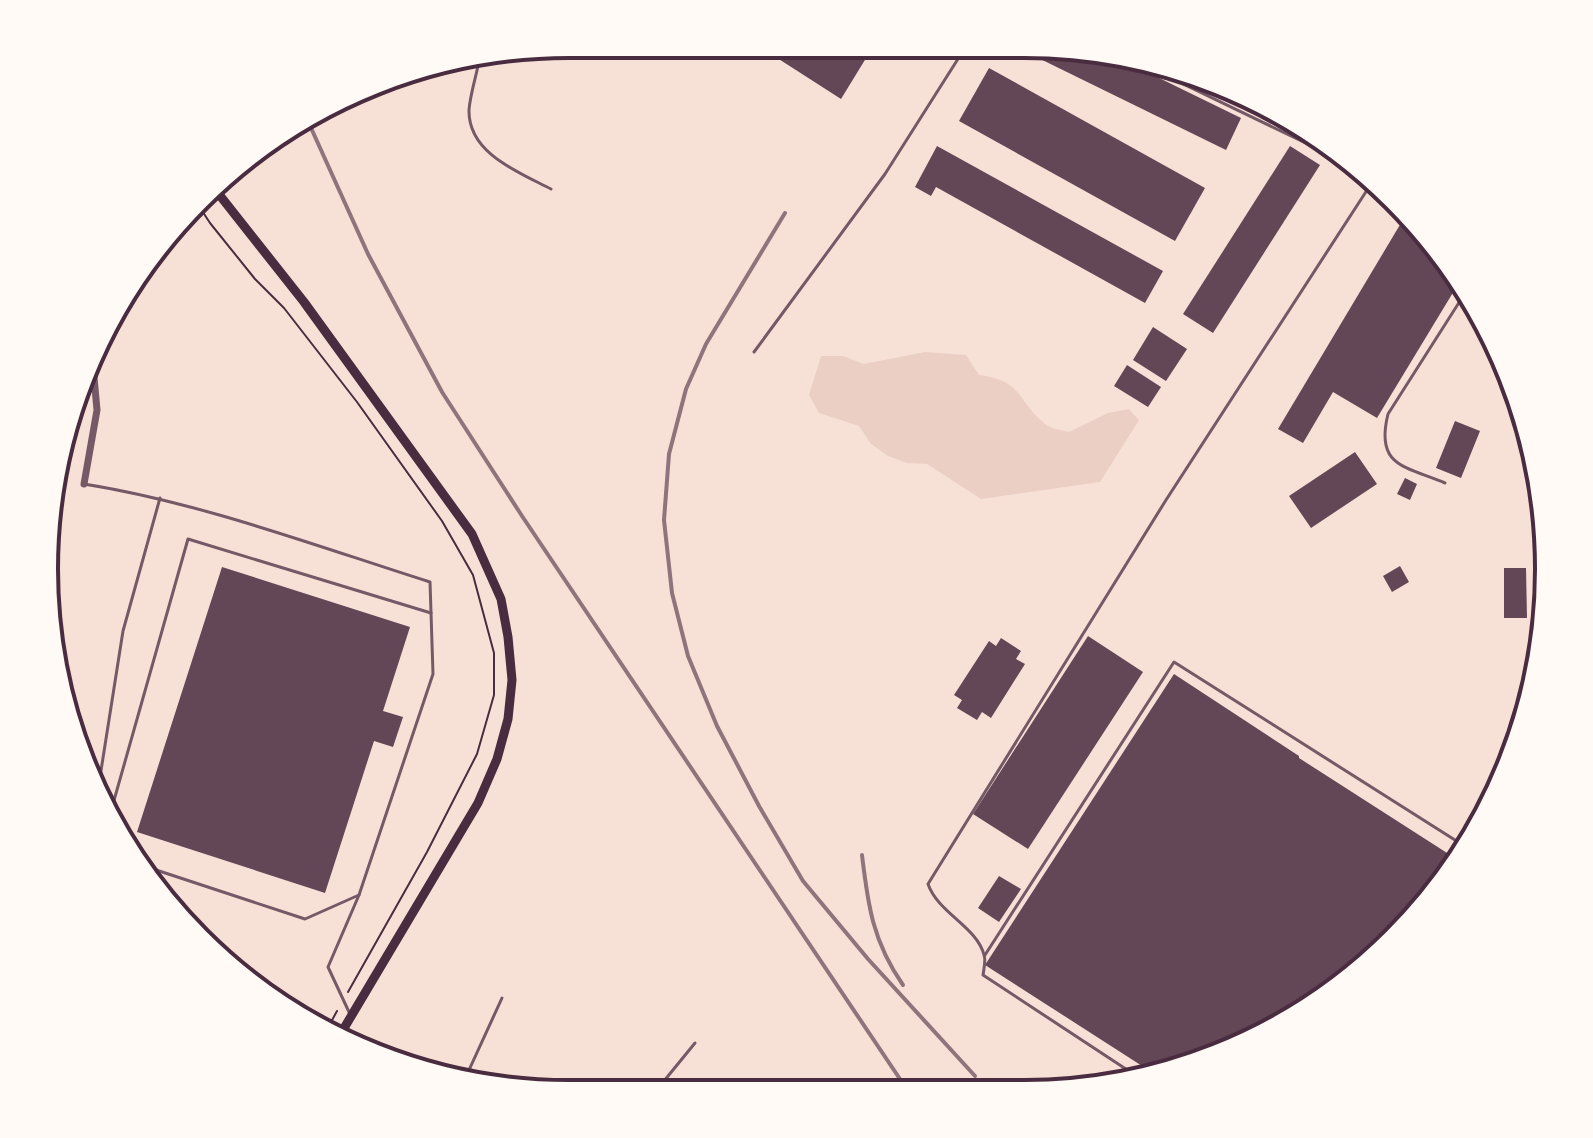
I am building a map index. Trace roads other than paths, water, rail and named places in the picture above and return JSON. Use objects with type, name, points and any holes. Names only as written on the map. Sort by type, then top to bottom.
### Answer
[{"type":"main road","points":[[220,196],[304,302],[472,534],[501,599],[508,637],[512,680],[508,719],[497,759],[478,803],[344,1028]]},
{"type":"street","points":[[84,484],[97,410],[94,380]]},
{"type":"lane","points":[[754,352],[885,174],[959,58]]},
{"type":"lane","points":[[478,66],[469,110],[474,137],[505,165],[551,189]]},
{"type":"lane","points":[[1180,83],[1309,144]]},
{"type":"lane","points":[[985,955],[969,932],[933,899],[928,884],[1166,500],[1367,191]]},
{"type":"lane","points":[[1445,483],[1402,465],[1389,455],[1383,444],[1384,431],[1388,414],[1459,302]]},
{"type":"lane","points":[[84,484],[160,498],[231,518],[430,582],[433,674],[359,895],[328,967],[351,1017]]},
{"type":"lane","points":[[101,773],[123,631],[160,498]]},
{"type":"lane","points":[[114,801],[188,539],[431,613]]},
{"type":"lane","points":[[1127,1069],[983,975],[985,955],[1174,662],[1456,841]]},
{"type":"lane","points":[[157,870],[305,919],[359,895]]},
{"type":"lane","points":[[469,1070],[502,998]]},
{"type":"lane","points":[[665,1080],[695,1043]]},
{"type":"railway","points":[[311,127],[368,254],[442,392],[901,1080]]},
{"type":"railway","points":[[785,213],[706,344],[686,389],[669,454],[664,520],[672,593],[688,656],[717,726],[803,881],[868,959],[975,1076]]},
{"type":"railway","points":[[862,855],[878,938],[903,985]]}]
